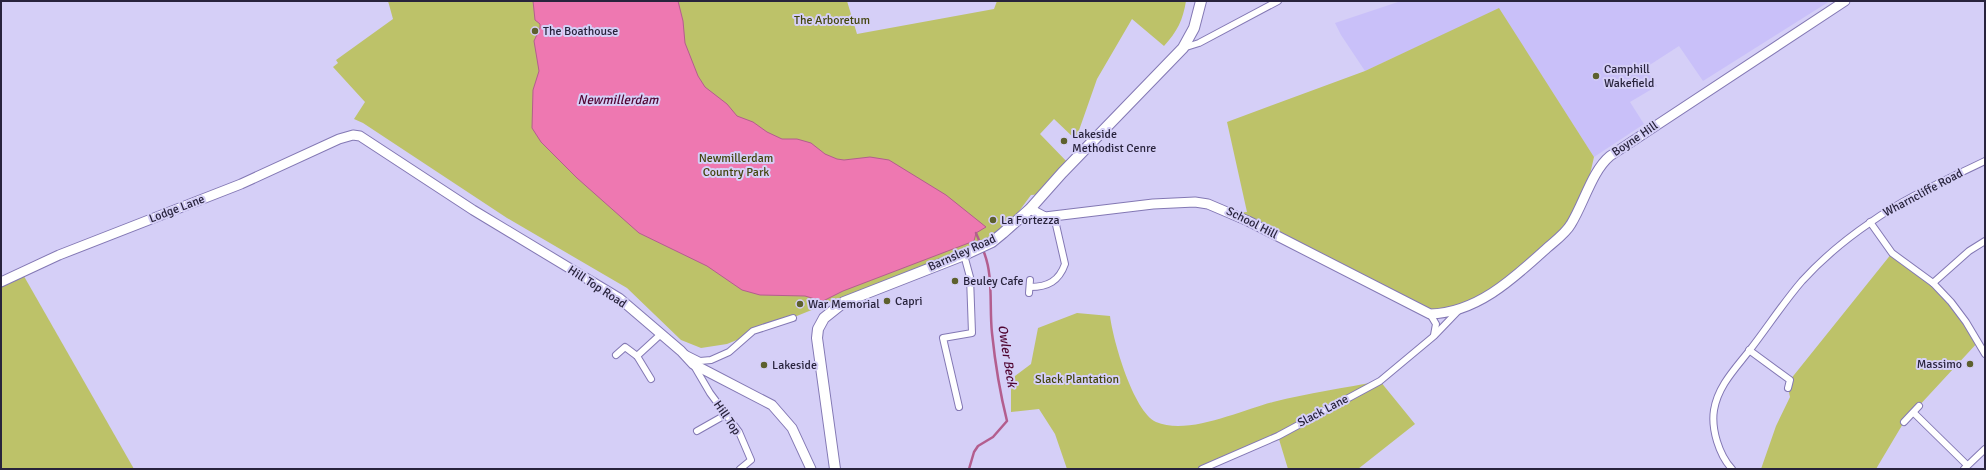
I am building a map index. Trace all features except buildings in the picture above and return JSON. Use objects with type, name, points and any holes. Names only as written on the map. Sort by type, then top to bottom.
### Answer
[{"type":"main road","name":"Barnsley Road","points":[[835,469],[816,338],[822,321],[837,307],[859,295],[964,255],[1003,234],[1030,209],[1062,173],[1183,48],[1194,28],[1201,1]]},
{"type":"street","points":[[1183,48],[1199,43],[1278,1]]},
{"type":"street","name":"Boyne Hill","points":[[1459,310],[1477,303],[1492,293],[1530,263],[1570,227],[1583,205],[1601,164],[1610,156],[1845,1]]},
{"type":"street","name":"Lodge Lane","points":[[1,282],[66,252],[241,184],[340,139],[353,135]]},
{"type":"street","name":"Hill Top Road","points":[[353,135],[365,139],[473,210],[619,298],[681,351],[693,364],[772,405],[792,428],[811,469]]},
{"type":"street","name":"Wharncliffe Road","points":[[1729,468],[1717,440],[1714,411],[1718,394],[1728,376],[1803,281],[1829,254],[1870,222],[1914,195],[1985,161]]},
{"type":"street","name":"School Hill","points":[[1030,209],[1045,217],[1160,204],[1196,202],[1208,204],[1234,213],[1430,314]]},
{"type":"street","points":[[1030,280],[1030,290],[1047,285],[1056,280],[1066,264],[1054,216]]},
{"type":"street","points":[[1870,222],[1892,253],[1933,283],[1966,322],[1985,354]]},
{"type":"street","points":[[1933,283],[1969,251],[1985,241]]},
{"type":"street","points":[[959,407],[943,338],[972,333],[970,277],[964,255]]},
{"type":"street","points":[[1434,336],[1436,324],[1430,314],[1459,310]]},
{"type":"street","name":"Slack Lane","points":[[1202,469],[1278,436],[1380,381],[1434,336],[1459,310]]},
{"type":"street","points":[[681,351],[700,361],[711,360],[729,352],[753,331],[793,318]]},
{"type":"street","points":[[637,356],[661,334]]},
{"type":"street","points":[[616,354],[625,347],[637,356],[651,378]]},
{"type":"street","points":[[1749,350],[1790,380],[1788,388]]},
{"type":"street","name":"Hill Top","points":[[693,364],[710,393],[727,414],[738,432],[751,460],[740,469]]},
{"type":"street","points":[[1904,422],[1919,406]]},
{"type":"street","points":[[1914,413],[1966,467],[1985,449]]},
{"type":"street","points":[[697,431],[727,414]]},
{"type":"shaded area","name":"Camphill Wakefield","points":[[1401,1],[1830,1],[1703,81],[1679,46],[1645,68],[1657,86],[1630,102],[1644,124],[1594,157],[1499,9],[1365,71],[1341,35],[1335,23]]},
{"type":"green space","name":"Newmillerdam Country Park","points":[[388,1],[847,1],[857,34],[994,9],[997,1],[1186,1],[1179,25],[1164,46],[1132,19],[1097,79],[1077,136],[1074,138],[1054,119],[1040,134],[1070,165],[1044,194],[1031,195],[1003,233],[727,344],[701,348],[681,340],[627,288],[507,218],[363,123],[354,119],[365,102],[333,67],[338,63],[336,60],[393,19]]},
{"type":"green space","points":[[1499,8],[1594,157],[1583,205],[1570,227],[1477,303],[1430,314],[1234,213],[1247,212],[1227,122],[1365,71]]},
{"type":"green space","points":[[1892,253],[1933,283],[1979,341],[1904,422],[1876,469],[1761,469],[1776,426],[1790,397],[1788,388],[1790,380]]},
{"type":"green space","points":[[21,271],[134,469],[1,469],[1,282]]},
{"type":"green space","name":"Slack Plantation","points":[[1077,313],[1110,316],[1115,341],[1132,390],[1148,415],[1156,422],[1183,426],[1199,424],[1286,399],[1380,381],[1415,424],[1358,469],[1288,469],[1278,436],[1202,469],[1067,469],[1055,434],[1039,409],[1011,412],[1011,390],[1015,376],[1031,364],[1038,328]]},
{"type":"water","name":"Newmillerdam","points":[[533,1],[678,1],[683,21],[685,43],[698,76],[705,87],[727,104],[737,116],[753,122],[767,132],[782,139],[797,139],[811,143],[825,154],[837,159],[844,160],[870,157],[889,160],[946,195],[986,227],[976,233],[974,241],[843,291],[819,303],[815,299],[805,296],[760,295],[742,290],[707,266],[639,233],[577,178],[541,142],[532,128],[533,90],[539,71],[534,41],[540,28],[540,24],[535,20]]},
{"type":"waterway","name":"Owler Beck","points":[[976,233],[981,245]]},
{"type":"waterway","name":"Owler Beck","points":[[969,469],[974,452],[978,446],[993,437],[1007,421],[1000,388],[991,323],[989,270],[983,250]]},
{"type":"place","name":"The Boathouse","points":[[535,31]]},
{"type":"place","name":"Camphill Wakefield","points":[[1596,76]]},
{"type":"place","name":"Lakeside Methodist Cenre","points":[[1064,141]]},
{"type":"place","name":"La Fortezza","points":[[993,220]]},
{"type":"place","name":"Beuley Cafe","points":[[955,281]]},
{"type":"place","name":"Capri","points":[[887,301]]},
{"type":"place","name":"War Memorial","points":[[800,304]]},
{"type":"place","name":"Massimo","points":[[1970,364]]},
{"type":"place","name":"Lakeside","points":[[764,365]]},
{"type":"park label","name":"The Arboretum","points":[[832,20]]}]
